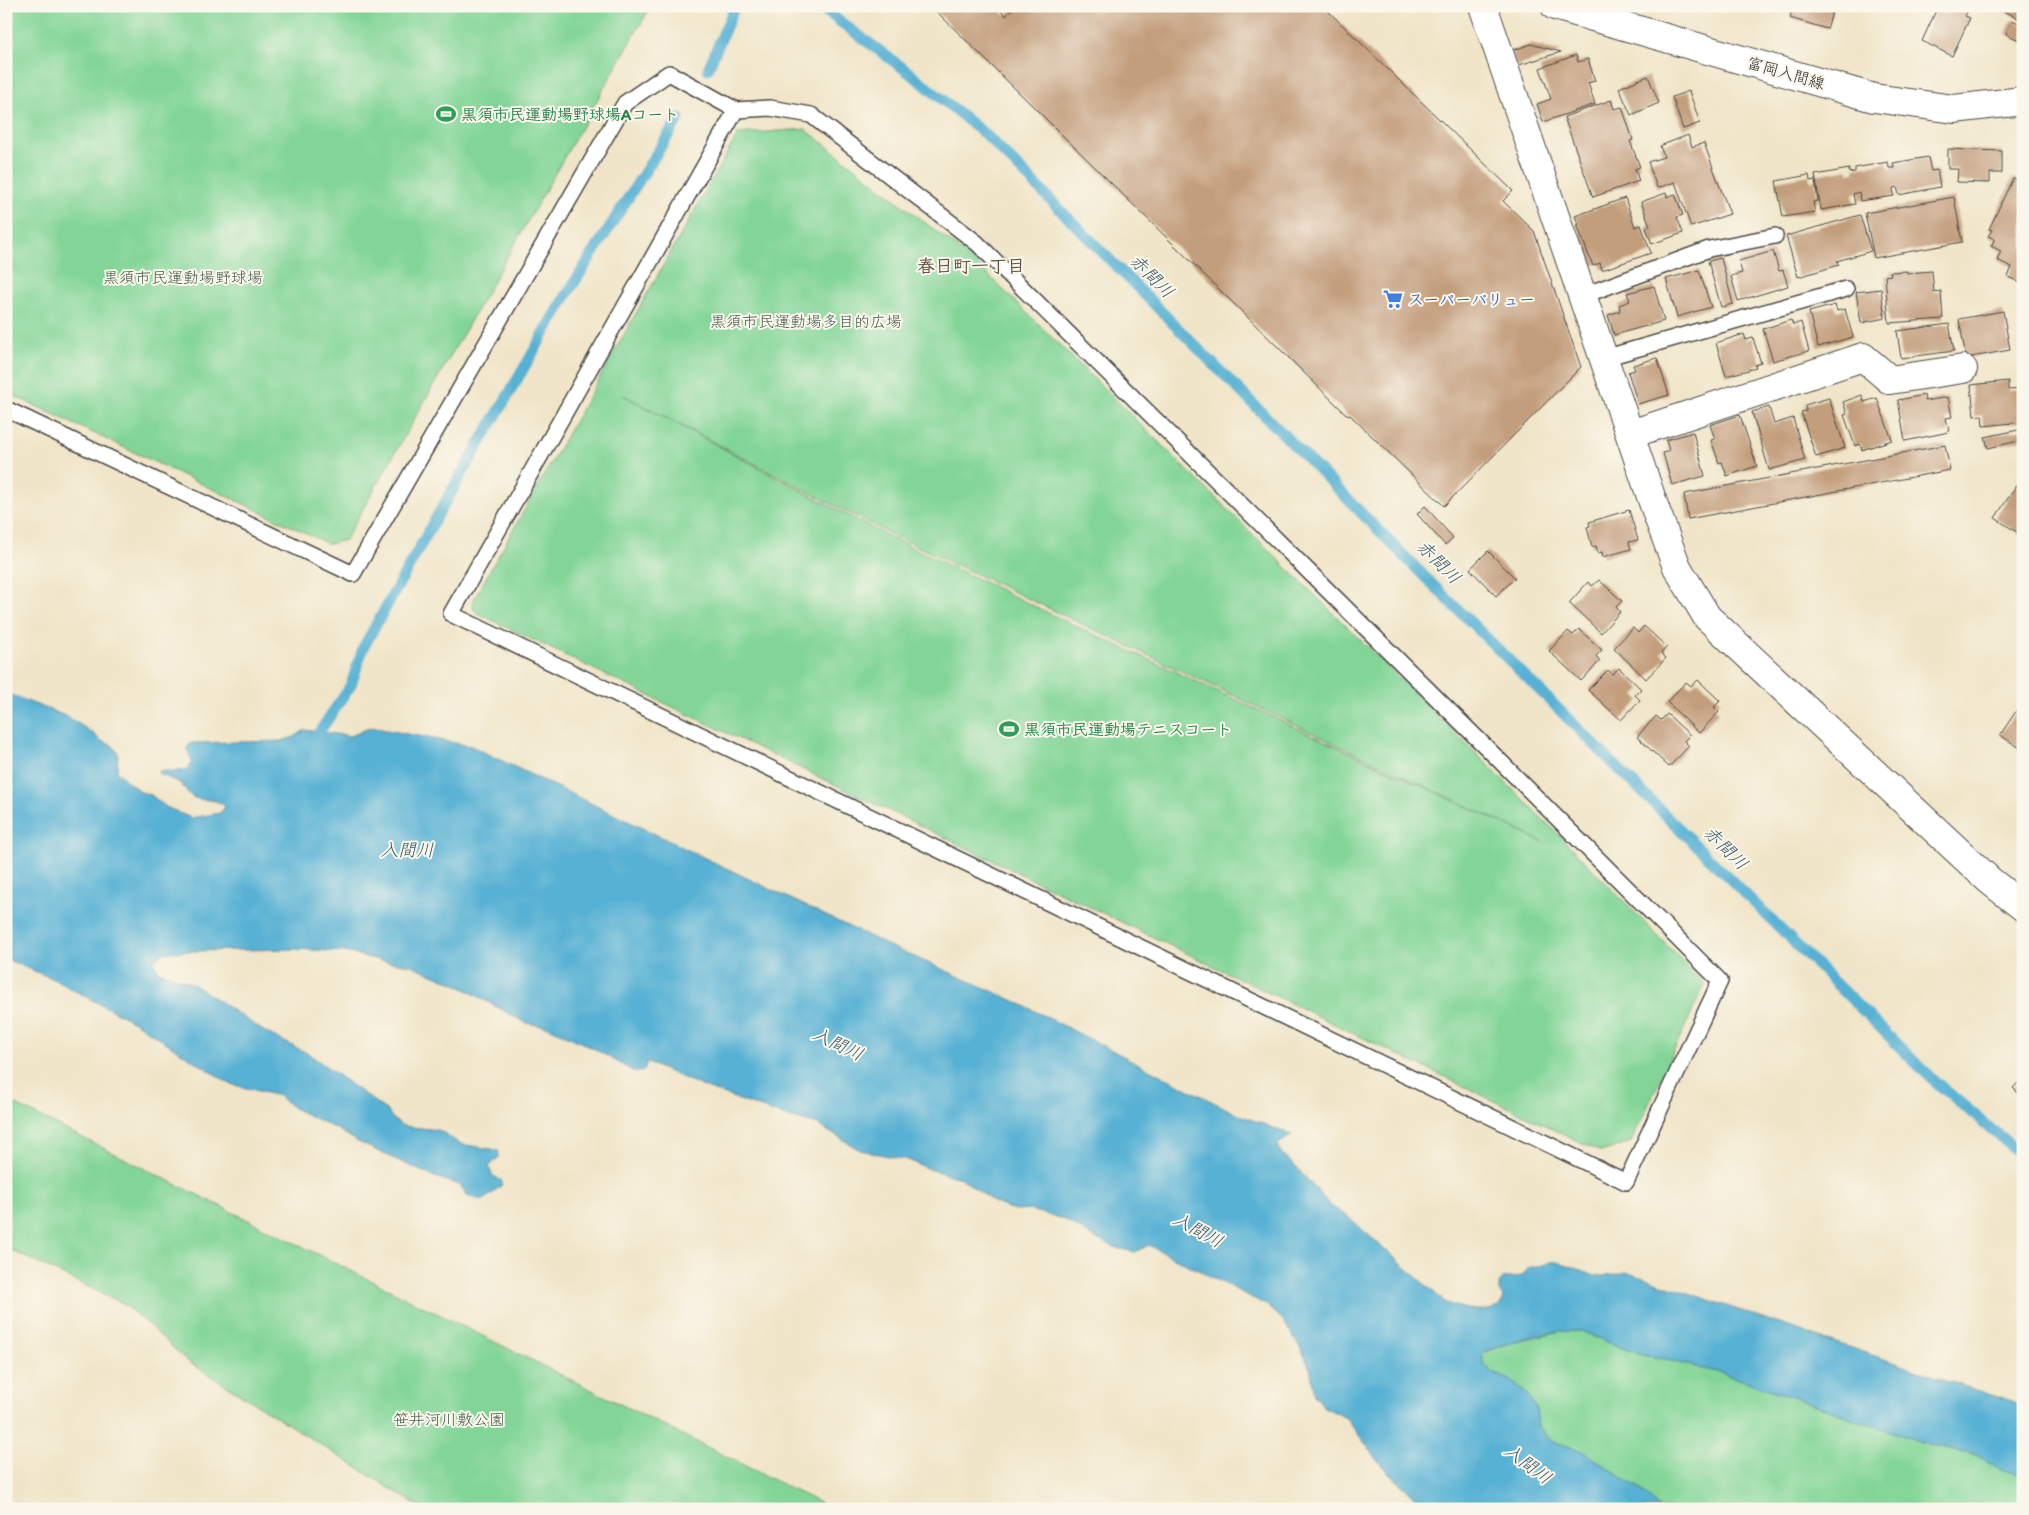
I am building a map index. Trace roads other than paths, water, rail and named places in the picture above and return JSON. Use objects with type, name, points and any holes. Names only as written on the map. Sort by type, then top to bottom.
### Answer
[{"type":"street","points":[[1482,6],[1657,514],[1677,567],[1707,617],[1989,880],[2023,907]]},
{"type":"street","name":"富岡入間線","points":[[1555,6],[1874,98],[1954,109],[2023,101]]},
{"type":"street","points":[[1631,434],[1863,357],[1890,380],[1962,369]]},
{"type":"lane","points":[[6,409],[353,574],[625,103],[669,73],[736,110],[770,108],[811,115],[977,244],[1720,981],[1626,1182],[451,614],[736,110]]},
{"type":"lane","points":[[1582,296],[1709,248],[1775,236]]},
{"type":"lane","points":[[1604,358],[1846,289]]},
{"type":"water","name":"入間川","points":[[6,693],[68,717],[93,733],[101,741],[112,745],[118,753],[117,771],[128,782],[141,792],[151,795],[166,807],[191,818],[220,813],[225,807],[216,801],[193,797],[178,782],[159,774],[159,771],[188,769],[192,762],[187,748],[191,743],[281,741],[294,737],[305,730],[351,736],[371,727],[471,746],[887,945],[1015,1001],[1237,1114],[1292,1135],[1278,1144],[1281,1153],[1331,1206],[1348,1217],[1445,1302],[1471,1309],[1486,1310],[1498,1307],[1503,1297],[1499,1292],[1499,1282],[1503,1278],[1514,1278],[1523,1275],[1529,1268],[1550,1262],[1561,1263],[1599,1276],[1626,1272],[2023,1406],[2023,1476],[2002,1469],[1974,1454],[1928,1444],[1725,1374],[1630,1351],[1581,1331],[1562,1331],[1537,1335],[1484,1352],[1482,1356],[1485,1365],[1491,1372],[1510,1380],[1527,1394],[1536,1408],[1538,1428],[1552,1441],[1583,1451],[1645,1493],[1660,1509],[1427,1509],[1383,1467],[1346,1418],[1324,1407],[1315,1396],[1310,1368],[1283,1320],[1268,1306],[1149,1245],[1135,1252],[1117,1248],[1063,1219],[1030,1210],[1016,1211],[995,1203],[961,1178],[932,1170],[908,1160],[860,1150],[816,1124],[784,1116],[709,1089],[646,1062],[645,1069],[636,1073],[597,1050],[549,1027],[526,1023],[456,984],[411,965],[345,952],[296,949],[167,952],[156,957],[154,962],[157,970],[195,985],[265,1032],[309,1054],[387,1111],[395,1121],[403,1126],[439,1130],[460,1144],[498,1150],[499,1157],[489,1167],[492,1175],[502,1181],[502,1185],[484,1200],[469,1197],[460,1185],[432,1176],[358,1142],[337,1129],[293,1108],[279,1096],[230,1084],[136,1023],[51,978],[6,959]]},
{"type":"waterway","points":[[708,69],[735,6]]},
{"type":"waterway","name":"赤間川","points":[[819,6],[915,77],[987,136],[1418,570],[1930,1077],[2023,1156]]},
{"type":"waterway","points":[[312,743],[351,685],[363,648],[436,518],[569,291],[679,118]]},
{"type":"place","name":"黒須市民運動場野球場Aコート","points":[[446,114]]},
{"type":"place","name":"スーパーバリュー","points":[[1393,299]]},
{"type":"place","name":"黒須市民運動場テニスコート","points":[[1009,729]]},
{"type":"district","name":"春日町一丁目","points":[[971,266]]},
{"type":"park label","name":"黒須市民運動場野球場","points":[[183,277]]},
{"type":"park label","name":"黒須市民運動場多目的広場","points":[[806,321]]},
{"type":"park label","name":"笹井河川敷公園","points":[[449,1419]]}]
